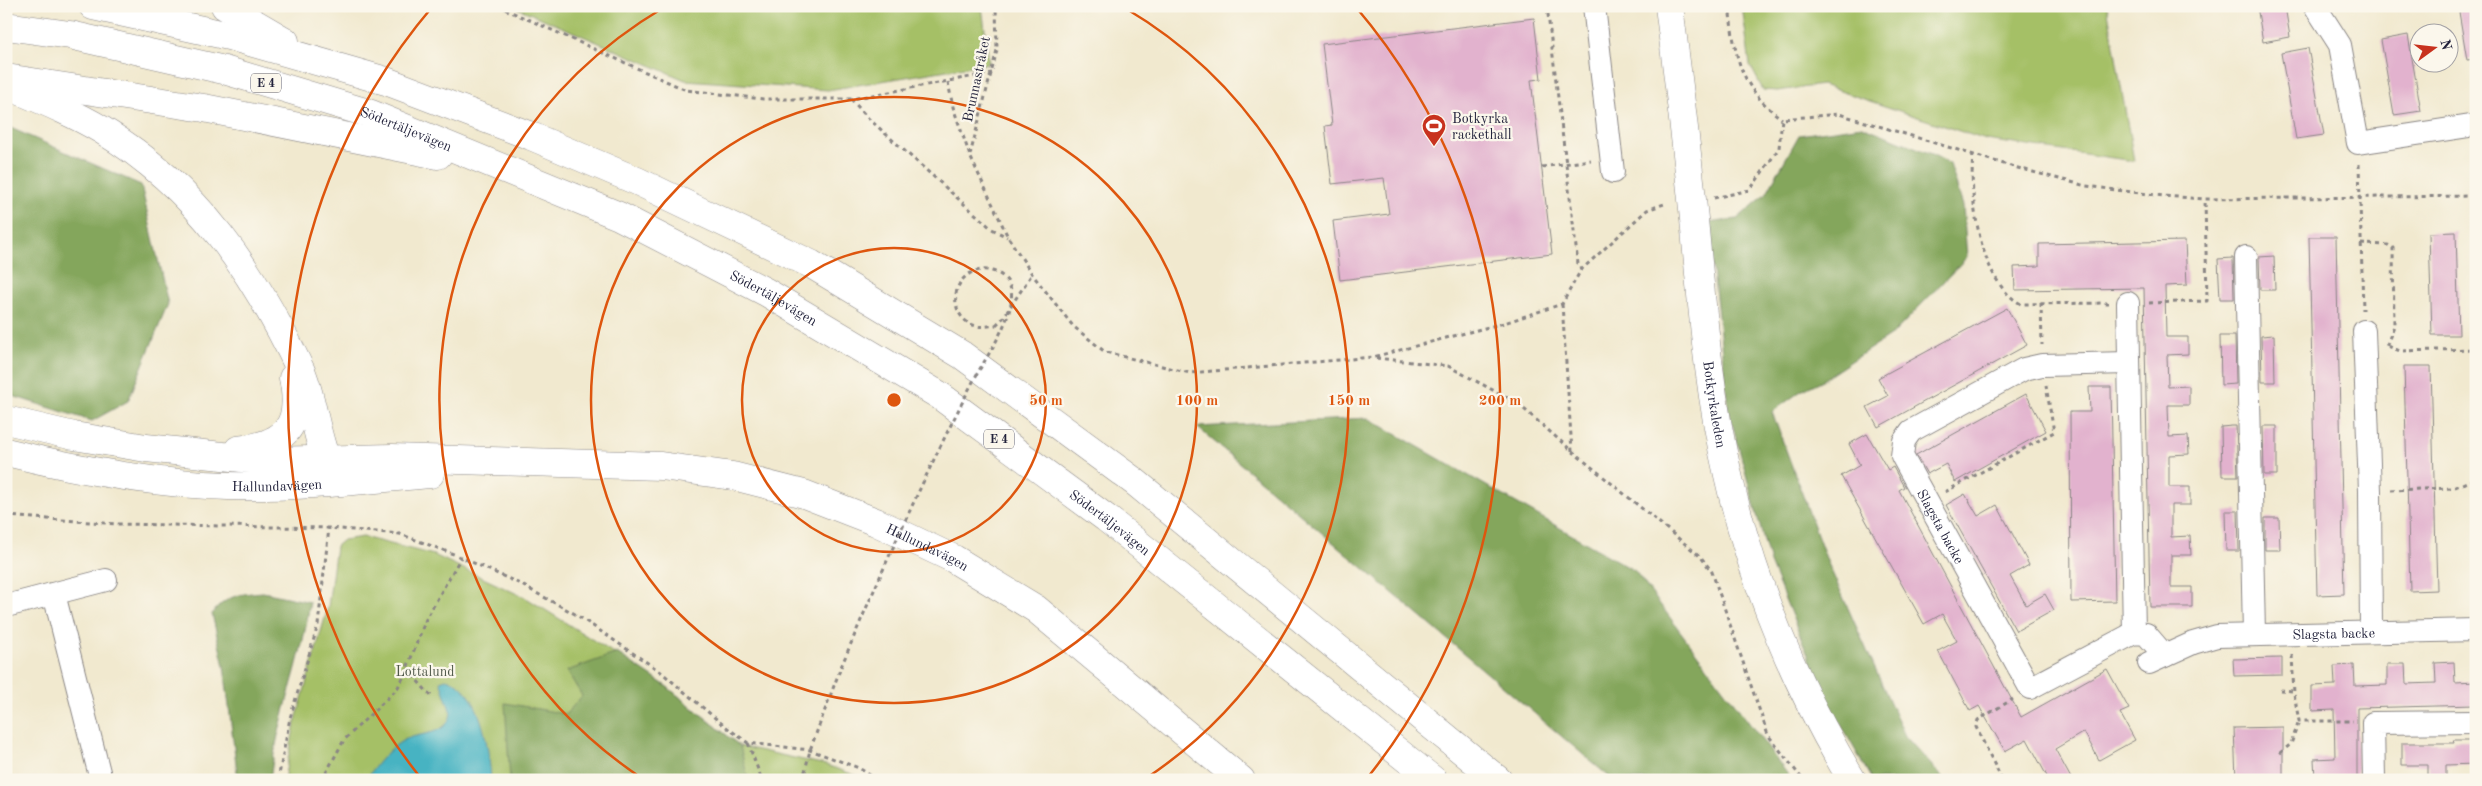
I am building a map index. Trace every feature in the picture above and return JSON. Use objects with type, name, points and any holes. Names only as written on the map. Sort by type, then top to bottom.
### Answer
[{"type":"main road","points":[[93,6],[229,36],[386,81],[531,136],[638,181],[811,264],[953,350],[1135,482],[1498,780]]},
{"type":"main road","points":[[225,6],[316,60]]},
{"type":"main road","name":"Botkyrkaleden","points":[[1669,6],[1686,136],[1706,354],[1728,474],[1756,572],[1779,634],[1811,706],[1852,780]]},
{"type":"main road","name":"Södertäljevägen","points":[[6,26],[70,35],[233,73],[371,114],[517,172],[619,216],[766,292],[939,395],[1106,518],[1433,780]]},
{"type":"main road","points":[[6,78],[204,108],[392,144],[517,172]]},
{"type":"main road","points":[[6,85],[62,108],[102,130],[142,157],[184,194],[222,235],[253,280],[280,328],[303,375],[327,461],[344,482]]},
{"type":"main road","points":[[208,454],[262,447],[279,438],[292,424],[296,396],[280,328]]},
{"type":"main road","name":"Hallundavägen","points":[[6,420],[74,436],[146,448],[270,461],[392,458],[661,466],[733,476],[804,494],[876,522],[954,559],[1036,609],[1241,780]]},
{"type":"main road","name":"Hallundavägen","points":[[6,452],[87,471],[160,481],[229,486],[344,482],[549,462]]},
{"type":"street","points":[[1594,6],[1612,164]]},
{"type":"street","points":[[2315,6],[2340,45],[2358,143],[2476,125]]},
{"type":"street","points":[[2246,257],[2254,634]]},
{"type":"street","points":[[2030,688],[2134,633],[2128,303]]},
{"type":"street","points":[[2364,331],[2370,491],[2371,631]]},
{"type":"street","name":"Slagsta backe","points":[[2030,688],[1902,456],[1902,448],[1907,436],[2024,369],[2042,365],[2128,363]]},
{"type":"street","points":[[6,606],[106,580]]},
{"type":"street","points":[[54,594],[102,780]]},
{"type":"street","name":"Slagsta backe","points":[[2134,633],[2146,634],[2157,659],[2193,643],[2218,636],[2476,630]]},
{"type":"street","points":[[2374,780],[2373,723],[2476,722]]},
{"type":"path","points":[[498,6],[686,90],[762,99],[851,99],[992,73]]},
{"type":"path","name":"Brunnastråket","points":[[970,156],[992,73],[998,32],[996,6]]},
{"type":"path","points":[[1547,6],[1578,264],[1581,270]]},
{"type":"path","points":[[1729,6],[1735,55],[1744,78],[1754,94],[1782,119],[1839,114],[2086,186],[2205,199],[2476,196]]},
{"type":"path","points":[[948,82],[953,107],[970,156],[1008,238],[1032,274],[1073,326],[1105,352],[1190,373],[1373,357],[1504,323],[1562,304]]},
{"type":"path","points":[[851,99],[868,118],[992,229],[1008,238]]},
{"type":"path","points":[[1711,198],[1750,190],[1779,148],[1782,119]]},
{"type":"path","points":[[2358,143],[2364,331]]},
{"type":"path","points":[[1973,154],[1971,173],[1979,234],[1986,257],[2001,288],[2010,298],[2021,304],[2207,301],[2205,199]]},
{"type":"path","points":[[1542,167],[1566,164],[1612,164]]},
{"type":"path","points":[[1572,452],[1562,304],[1581,270],[1647,210],[1667,203]]},
{"type":"path","points":[[2361,244],[2388,245],[2393,248],[2394,326],[2388,346],[2377,353],[2365,356]]},
{"type":"path","points":[[803,780],[810,750],[841,667],[884,564],[964,400],[1010,311],[1013,295],[1007,281],[991,270],[980,270],[970,273],[962,279],[956,293],[958,310],[963,318],[981,327],[996,325],[1003,318],[1032,274]]},
{"type":"path","points":[[1928,502],[2054,432],[2042,365],[2042,303]]},
{"type":"path","points":[[2388,346],[2400,351],[2476,349]]},
{"type":"path","points":[[1373,357],[1448,366],[1517,403],[1572,452],[1701,557],[1712,572],[1768,735],[1803,780]]},
{"type":"path","points":[[2370,491],[2453,488],[2476,478]]},
{"type":"path","points":[[6,516],[118,524],[329,528],[400,534],[461,557],[518,583],[575,614],[661,672],[721,723],[748,743],[810,750],[859,768],[877,780]]},
{"type":"path","points":[[278,780],[290,718],[318,625],[329,528]]},
{"type":"path","points":[[322,780],[344,740],[397,689],[426,620],[461,557]]},
{"type":"path","points":[[2280,753],[2291,744],[2299,722],[2293,691],[2292,634]]},
{"type":"path","points":[[406,669],[432,697]]},
{"type":"path","points":[[2002,780],[1976,727],[1978,720],[2030,688]]},
{"type":"path","points":[[2280,690],[2293,691]]},
{"type":"path","points":[[2299,722],[2356,720],[2373,723]]},
{"type":"path","points":[[748,743],[762,780]]},
{"type":"green space","points":[[513,6],[982,6],[989,63],[828,90],[685,80]]},
{"type":"green space","points":[[1742,6],[2107,6],[2134,161],[1986,140],[1822,85],[1777,91],[1763,90],[1750,65]]},
{"type":"green space","points":[[6,126],[141,185],[168,304],[128,401],[92,421],[6,394]]},
{"type":"green space","points":[[1862,126],[1932,154],[1950,164],[1963,206],[1967,257],[1894,333],[1821,381],[1801,391],[1772,412],[1827,561],[1905,736],[1945,780],[1872,780],[1826,698],[1770,563],[1728,408],[1708,223],[1737,219],[1766,194],[1799,135]]},
{"type":"green space","points":[[1368,418],[1635,571],[1792,780],[1613,780],[1197,427]]},
{"type":"green space","name":"Lottalund","points":[[363,537],[434,555],[528,599],[666,686],[740,746],[826,765],[869,780],[284,780],[295,723],[328,607],[336,546],[343,540]]},
{"type":"green space","points":[[263,592],[310,602],[301,647],[273,757],[270,780],[238,780],[224,666],[212,614],[228,599]]},
{"type":"green space","points":[[617,653],[666,686],[740,746],[748,780],[510,780],[505,703],[566,714],[582,696],[567,671]]},
{"type":"water","points":[[446,679],[458,684],[468,694],[476,707],[485,737],[491,780],[367,780],[378,763],[399,743],[410,737],[439,730],[445,726],[451,713],[440,681]]},
{"type":"building","points":[[2257,6],[2285,6],[2290,37],[2263,42]]},
{"type":"building","points":[[2458,6],[2476,6],[2476,59],[2467,60]]},
{"type":"building","name":"Botkyrka rackethall","points":[[1534,18],[1541,79],[1531,80],[1552,254],[1340,280],[1333,221],[1389,214],[1384,178],[1332,184],[1325,126],[1332,125],[1322,44]]},
{"type":"building","points":[[2408,35],[2410,72],[2414,72],[2421,111],[2394,115],[2381,40]]},
{"type":"building","points":[[2308,48],[2324,135],[2296,139],[2281,53]]},
{"type":"building","points":[[2456,232],[2459,335],[2432,335],[2429,233]]},
{"type":"building","points":[[2309,237],[2336,237],[2344,594],[2317,595]]},
{"type":"building","points":[[2185,241],[2187,285],[2165,286],[2166,337],[2188,337],[2188,354],[2167,355],[2168,387],[2189,386],[2189,405],[2168,405],[2169,437],[2188,436],[2189,454],[2169,455],[2169,487],[2190,487],[2190,505],[2171,505],[2171,537],[2190,536],[2191,555],[2171,555],[2171,587],[2192,587],[2192,607],[2150,607],[2144,288],[2015,290],[2014,267],[2039,266],[2039,244]]},
{"type":"building","points":[[2274,256],[2275,290],[2260,290],[2259,257]]},
{"type":"building","points":[[2233,258],[2234,299],[2220,299],[2218,259]]},
{"type":"building","points":[[2007,308],[2027,345],[1878,427],[1867,407],[1888,396],[1878,378]]},
{"type":"building","points":[[2274,335],[2275,382],[2262,382],[2261,336]]},
{"type":"building","points":[[2220,336],[2235,336],[2236,384],[2221,385]]},
{"type":"building","points":[[2404,366],[2431,366],[2437,590],[2410,591]]},
{"type":"building","points":[[2089,387],[2111,387],[2115,601],[2071,602],[2070,412],[2090,412]]},
{"type":"building","points":[[2026,394],[2046,431],[1955,482],[1946,464],[1927,474],[1916,455]]},
{"type":"building","points":[[2236,426],[2238,476],[2222,476],[2221,427]]},
{"type":"building","points":[[2263,426],[2277,426],[2277,475],[2264,475]]},
{"type":"building","points":[[1867,434],[1888,470],[1893,467],[1904,487],[1899,490],[2021,717],[2107,669],[2129,709],[2120,713],[2135,740],[2099,760],[2084,732],[2055,749],[2072,780],[2049,780],[2027,739],[2005,751],[1979,706],[1970,711],[1938,651],[1957,641],[1942,614],[1924,624],[1841,476],[1860,465],[1849,444]]},
{"type":"building","points":[[1965,494],[1978,516],[1997,505],[2029,565],[2010,576],[2026,605],[2045,594],[2054,610],[2016,631],[1946,505]]},
{"type":"building","points":[[2225,511],[2238,511],[2239,551],[2226,551]]},
{"type":"building","points":[[2265,518],[2279,518],[2280,550],[2265,550]]},
{"type":"building","points":[[2282,658],[2282,675],[2234,676],[2233,659]]},
{"type":"building","points":[[2454,662],[2455,683],[2476,682],[2476,705],[2357,708],[2357,780],[2315,779],[2314,759],[2335,758],[2334,710],[2312,711],[2312,686],[2335,685],[2334,666],[2354,665],[2355,686],[2387,685],[2387,664],[2405,664],[2406,684],[2436,683],[2435,663]]},
{"type":"building","points":[[2283,727],[2283,780],[2236,780],[2234,728]]},
{"type":"building","points":[[2453,740],[2476,740],[2476,764],[2446,765],[2446,780],[2428,780],[2428,765],[2402,765],[2402,743],[2454,743]]},
{"type":"place","name":"Botkyrka rackethall","points":[[1434,147]]}]
